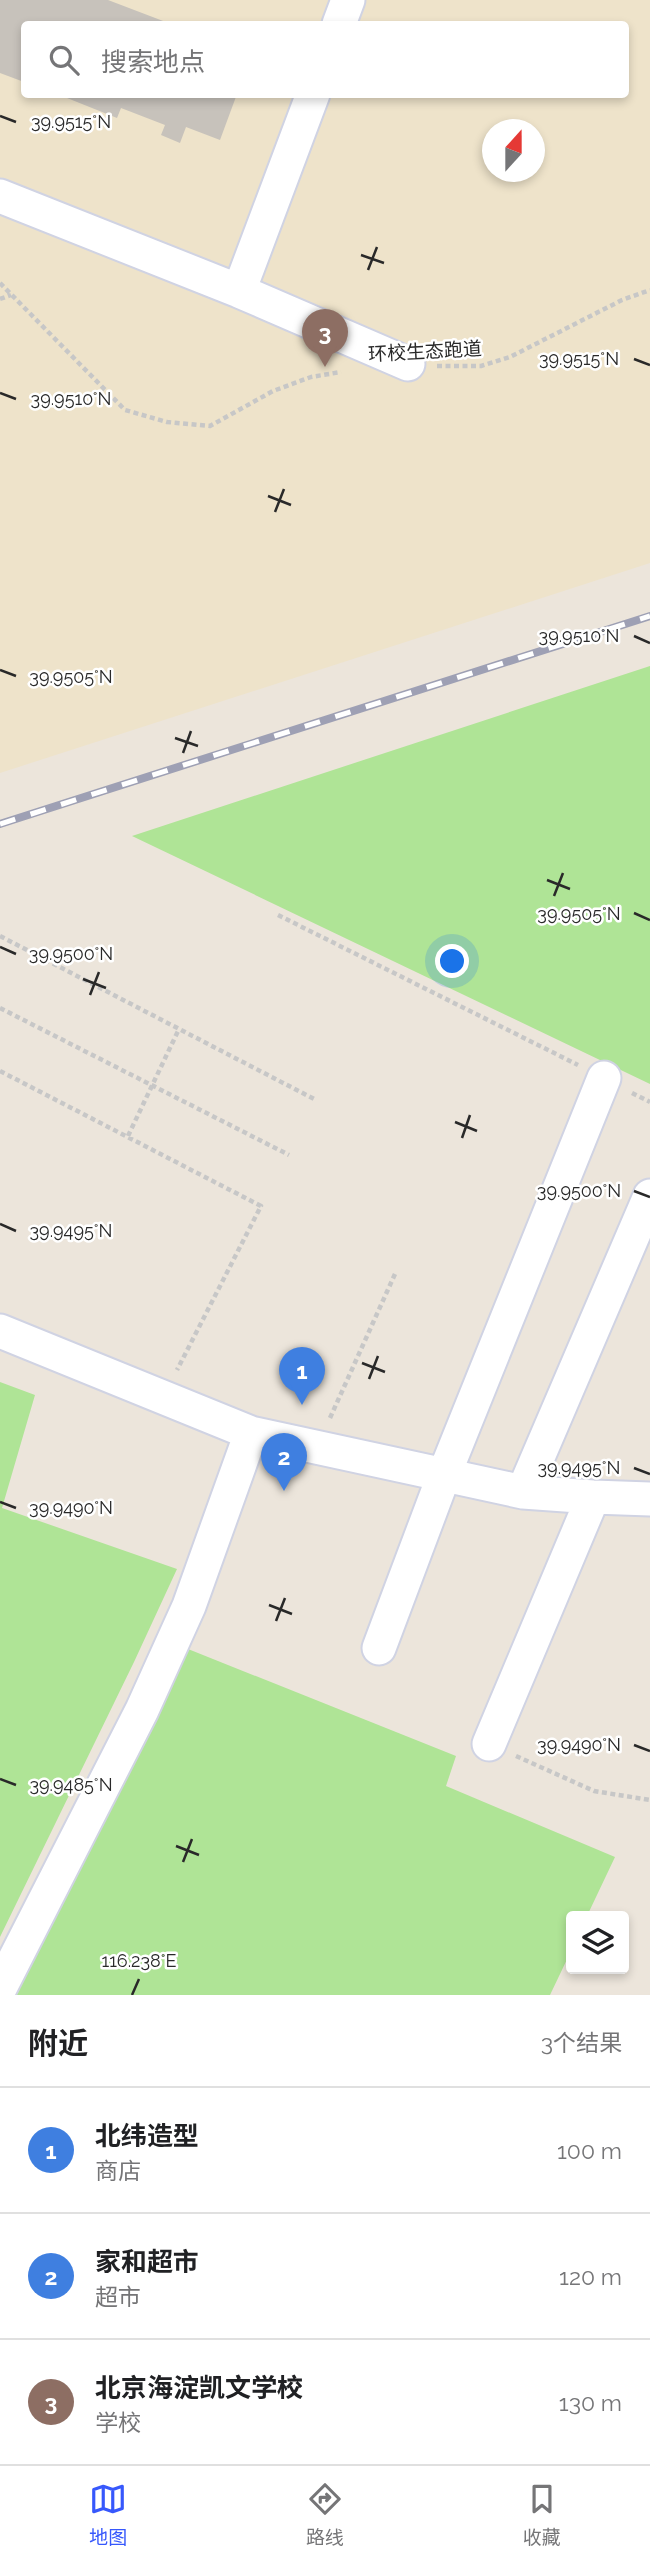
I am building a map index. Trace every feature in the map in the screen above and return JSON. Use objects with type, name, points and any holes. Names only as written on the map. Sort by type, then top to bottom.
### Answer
[{"type":"street","points":[[340,21],[348,0]]},
{"type":"street","points":[[239,291],[311,98]]},
{"type":"street","points":[[0,196],[239,291],[408,364]]},
{"type":"street","points":[[379,1648],[444,1475],[604,1078]]},
{"type":"street","points":[[523,1492],[650,1196]]},
{"type":"street","points":[[0,1331],[251,1433],[523,1492],[650,1499]]},
{"type":"street","points":[[0,1988],[142,1710],[189,1606],[251,1433]]},
{"type":"street","points":[[489,1744],[593,1497]]},
{"type":"path","name":"环校生态跑道","points":[[0,283],[125,411],[167,422],[210,426],[273,391],[312,377],[352,370]]},
{"type":"path","name":"环校生态跑道","points":[[408,364],[481,366],[510,357],[622,300],[650,289]]},
{"type":"path","points":[[0,299],[11,295]]},
{"type":"path","points":[[278,915],[650,1102]]},
{"type":"path","points":[[0,936],[316,1100]]},
{"type":"path","points":[[0,1008],[289,1154]]},
{"type":"path","points":[[128,1136],[179,1029]]},
{"type":"path","points":[[0,1070],[261,1206],[163,1397]]},
{"type":"path","points":[[317,1447],[394,1274]]},
{"type":"path","points":[[489,1744],[594,1791],[650,1800]]},
{"type":"shaded area","points":[[0,0],[650,0],[650,563],[0,773]]},
{"type":"green space","points":[[650,666],[650,1084],[132,836]]},
{"type":"green space","points":[[0,1382],[35,1395],[2,1508],[177,1569],[0,1937]]},
{"type":"green space","points":[[188,1649],[456,1756],[446,1786],[615,1857],[589,1911],[566,1911],[566,1961],[550,1995],[16,1995]]},
{"type":"building","points":[[0,0],[108,0],[163,21],[21,21],[21,81],[0,73]]},
{"type":"building","points":[[67,98],[236,98],[220,140],[186,127],[180,143],[161,135],[165,125],[121,108],[117,118]]},
{"type":"railway","points":[[0,824],[650,616]]},
{"type":"place","name":"北京海淀凯文学校","points":[[325,367]]},
{"type":"place","name":"北纬造型","points":[[302,1405]]},
{"type":"place","name":"家和超市","points":[[284,1491]]}]
